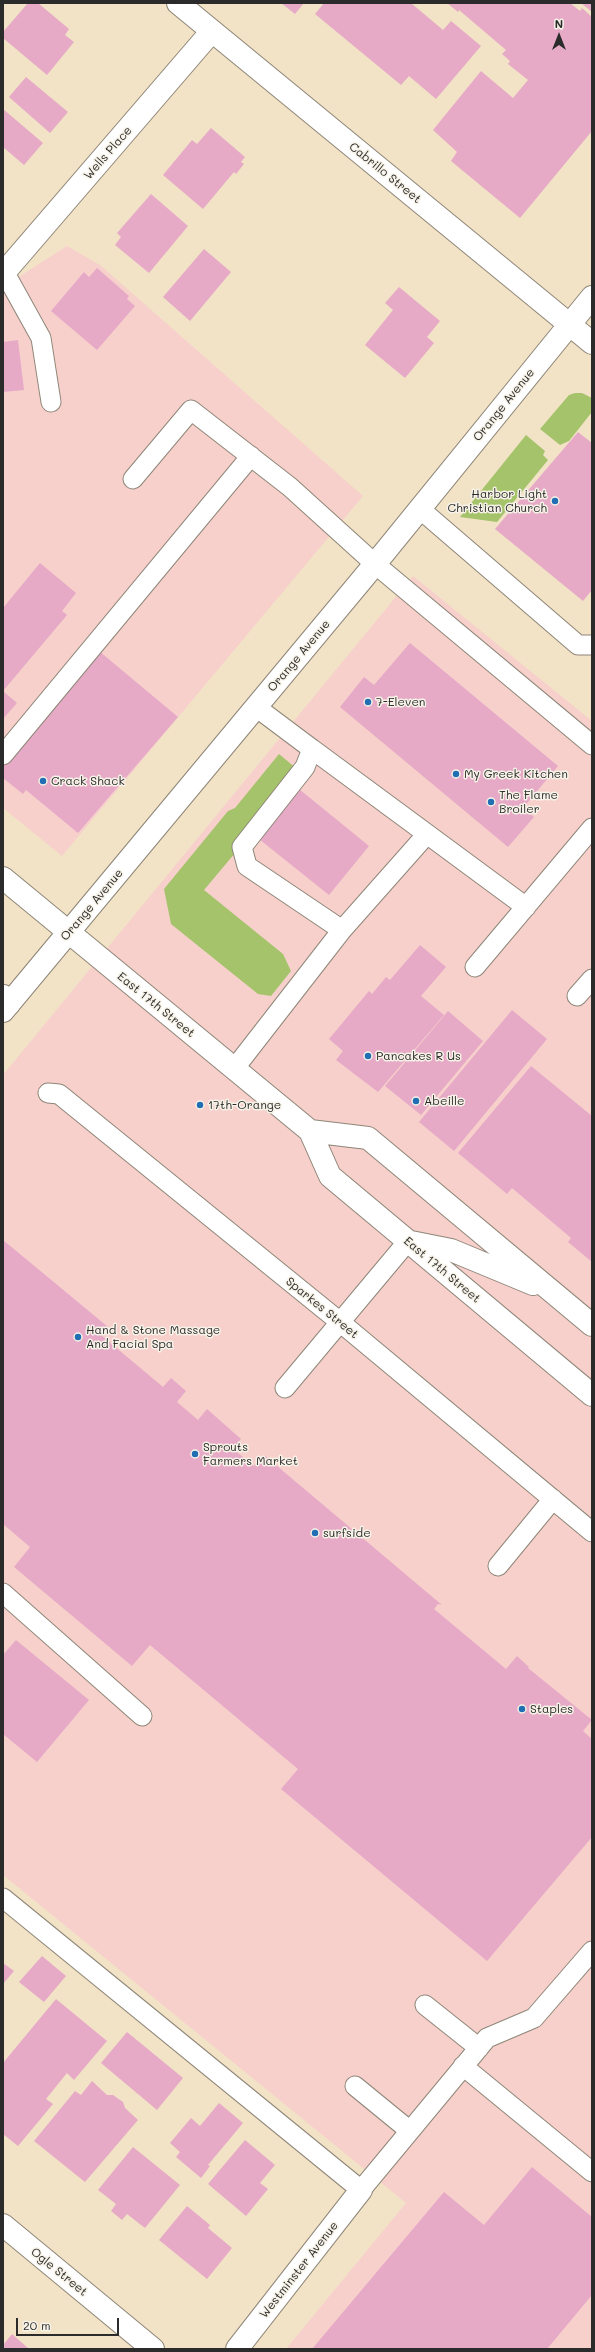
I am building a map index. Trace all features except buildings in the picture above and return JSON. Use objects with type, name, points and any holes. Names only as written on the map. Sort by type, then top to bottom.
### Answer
[{"type":"street","name":"Cabrillo Street","points":[[178,3],[592,343]]},
{"type":"street","name":"Wells Place","points":[[4,274],[212,31]]},
{"type":"street","name":"Orange Avenue","points":[[5,1004],[69,933],[375,564],[592,298]]},
{"type":"street","name":"East 17th Street","points":[[3,878],[310,1131],[330,1176],[592,1395]]},
{"type":"street","points":[[310,1131],[368,1138],[592,1325]]},
{"type":"street","points":[[408,1241],[451,1250],[553,1292]]},
{"type":"street","name":"Westminster Avenue","points":[[237,2349],[362,2190]]},
{"type":"street","name":"Ogle Street","points":[[3,2225],[153,2349]]},
{"type":"lane","points":[[4,274],[41,338],[51,402]]},
{"type":"lane","points":[[132,479],[191,410],[290,487],[375,564],[592,745]]},
{"type":"lane","points":[[3,755],[251,456]]},
{"type":"lane","points":[[420,509],[578,645],[592,645]]},
{"type":"lane","points":[[256,707],[526,907]]},
{"type":"lane","points":[[312,749],[305,767],[242,847],[247,866],[342,930]]},
{"type":"lane","points":[[475,966],[592,828]]},
{"type":"lane","points":[[234,1069],[342,930],[427,834]]},
{"type":"lane","points":[[578,996],[592,979]]},
{"type":"lane","name":"Sparkes Street","points":[[48,1093],[59,1094],[340,1322],[592,1532]]},
{"type":"lane","points":[[285,1388],[408,1241]]},
{"type":"lane","points":[[498,1566],[552,1499]]},
{"type":"lane","points":[[3,1593],[142,1716]]},
{"type":"lane","points":[[3,1898],[362,2190],[487,2038],[534,2018],[592,1951]]},
{"type":"lane","points":[[425,2004],[479,2048]]},
{"type":"lane","points":[[463,2066],[592,2172]]},
{"type":"lane","points":[[355,2086],[410,2131]]},
{"type":"shaded area","points":[[67,246],[100,265],[363,496],[62,856],[3,808],[3,287]]},
{"type":"shaded area","points":[[413,576],[592,721],[592,2349],[286,2349],[406,2203],[3,1875],[3,1075]]},
{"type":"green space","points":[[582,393],[592,398],[592,412],[569,441],[560,445],[540,429],[569,395]]},
{"type":"green space","points":[[526,435],[545,451],[543,455],[548,460],[497,522],[460,517]]},
{"type":"green space","points":[[279,754],[297,769],[298,778],[204,890],[283,954],[291,971],[271,996],[258,994],[171,924],[164,889],[228,811],[235,808]]},
{"type":"place","name":"Harbor Light Christian Church","points":[[555,501]]},
{"type":"place","name":"7-Eleven","points":[[368,702]]},
{"type":"place","name":"My Greek Kitchen","points":[[456,774]]},
{"type":"place","name":"Crack Shack","points":[[43,781]]},
{"type":"place","name":"The Flame Broiler","points":[[491,802]]},
{"type":"place","name":"Pancakes R Us","points":[[368,1056]]},
{"type":"place","name":"Abeille","points":[[416,1101]]},
{"type":"place","name":"17th-Orange","points":[[200,1105]]},
{"type":"place","name":"Hand & Stone Massage And Facial Spa","points":[[78,1337]]},
{"type":"place","name":"Sprouts Farmers Market","points":[[195,1454]]},
{"type":"place","name":"surfside","points":[[315,1533]]},
{"type":"place","name":"Staples","points":[[522,1709]]}]
